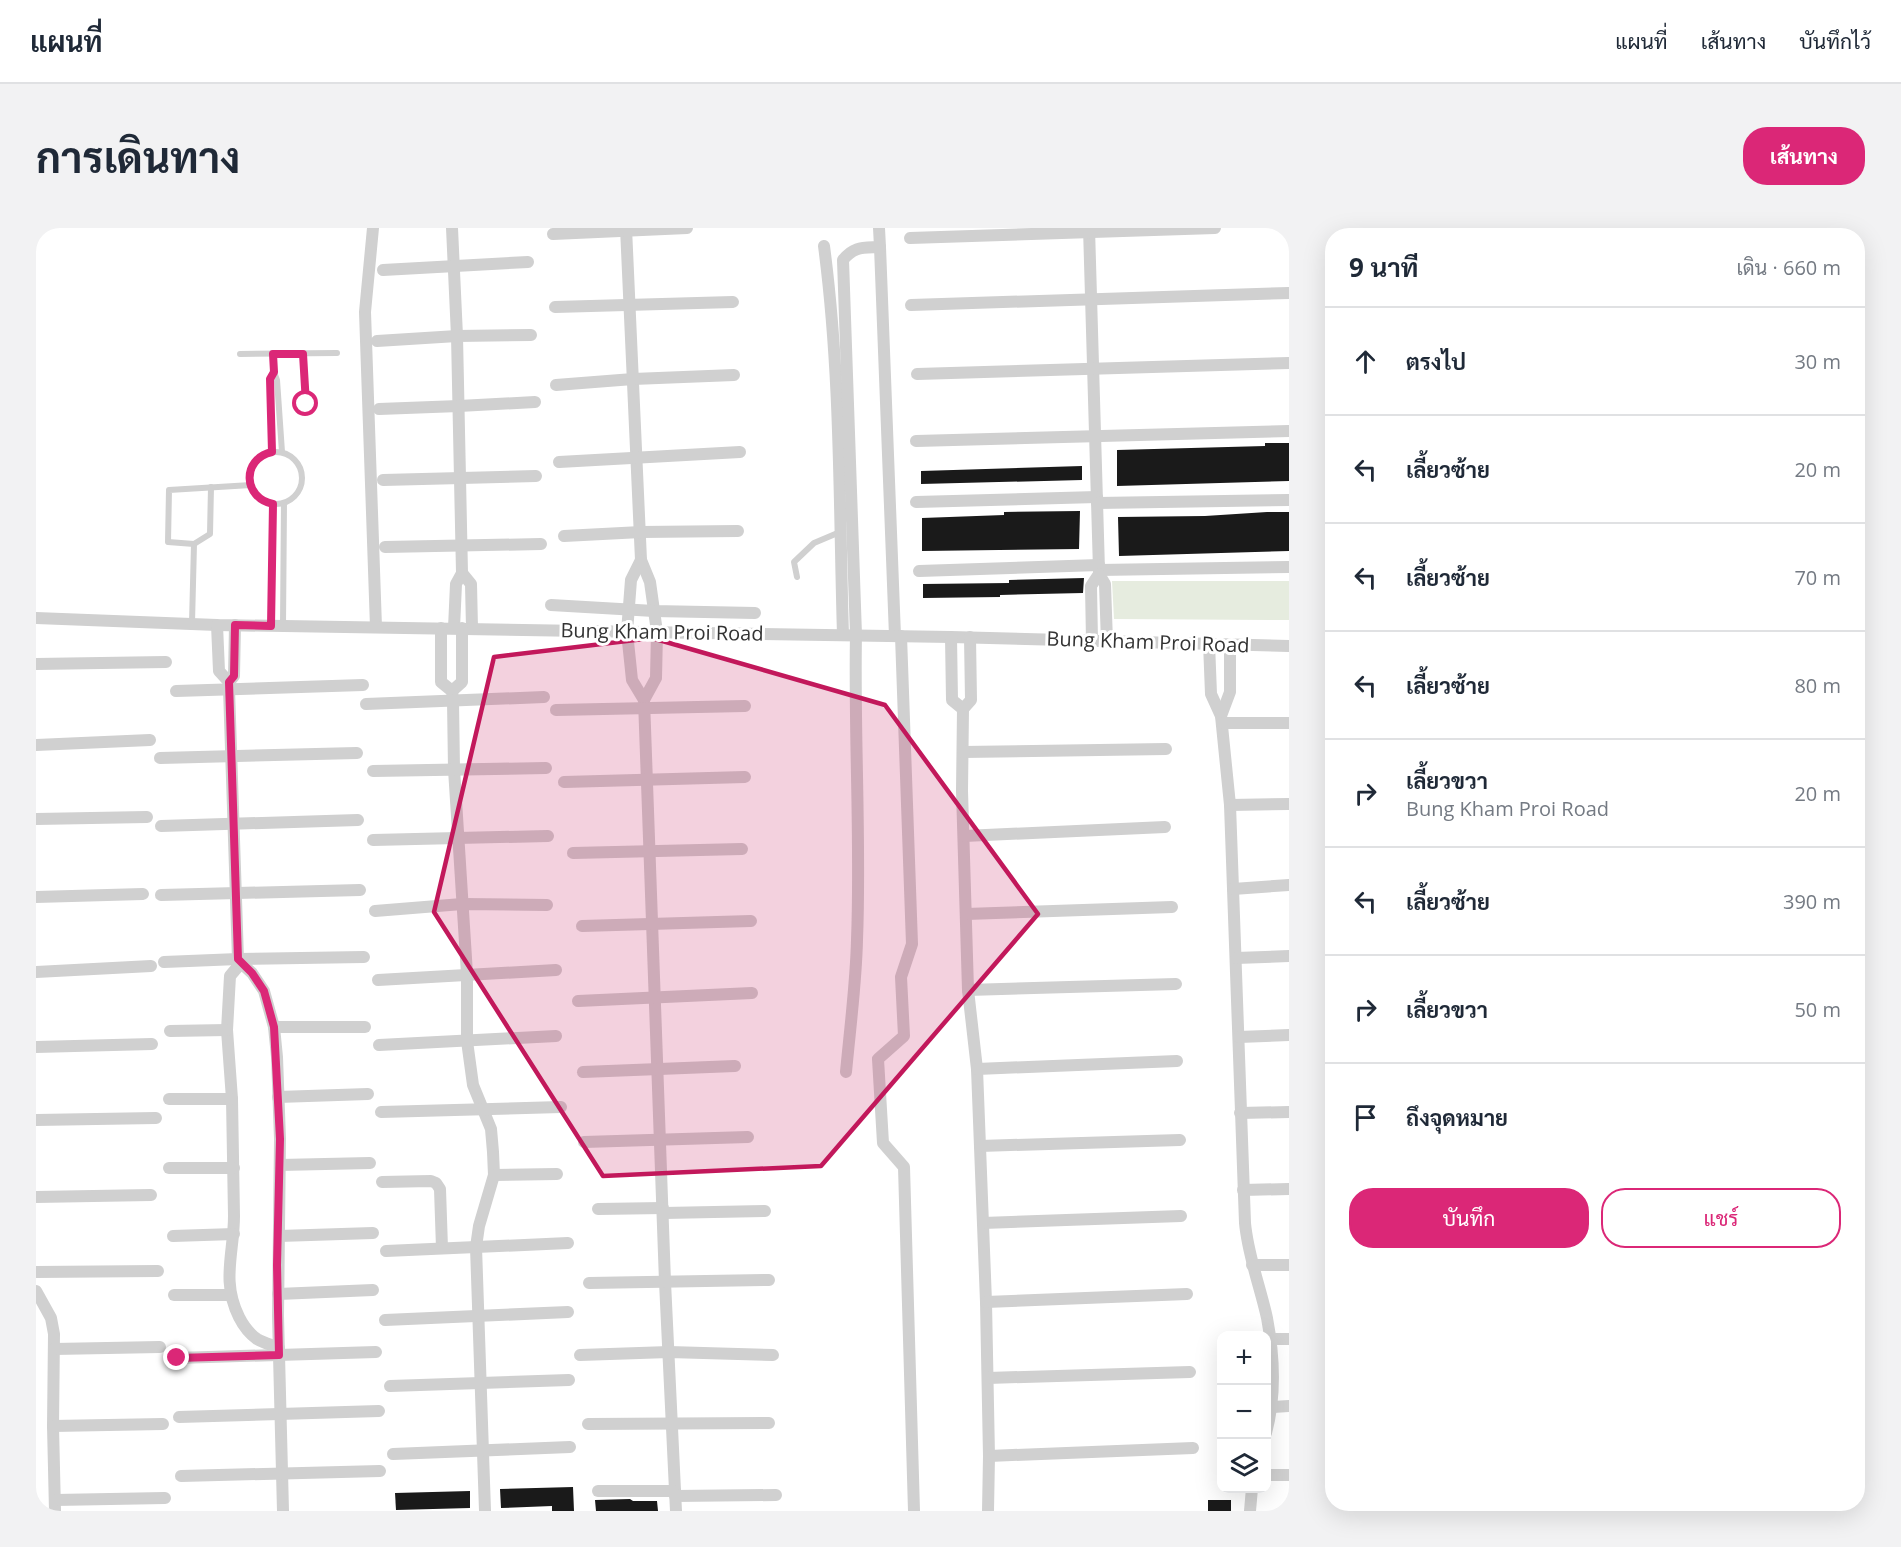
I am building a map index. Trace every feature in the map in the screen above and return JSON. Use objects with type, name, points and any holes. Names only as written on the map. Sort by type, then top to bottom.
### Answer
[{"type":"street","points":[[373,228],[365,312],[376,627]]},
{"type":"street","points":[[452,228],[457,336],[462,573],[456,584],[463,628]]},
{"type":"street","points":[[553,234],[687,228]]},
{"type":"street","points":[[879,228],[912,944],[901,977],[904,1036],[878,1059],[883,1143],[904,1167],[914,1511]]},
{"type":"street","points":[[910,238],[1089,230],[1215,228]]},
{"type":"street","points":[[626,229],[641,560],[650,582],[657,632],[656,678],[644,704]]},
{"type":"street","points":[[1089,230],[1099,570],[1105,584],[1107,642]]},
{"type":"street","points":[[824,246],[831,300],[843,635]]},
{"type":"street","points":[[846,1072],[857,942],[858,858],[856,635],[843,260],[849,251],[880,247]]},
{"type":"street","points":[[383,270],[528,262]]},
{"type":"street","points":[[911,305],[1289,293]]},
{"type":"street","points":[[555,307],[733,302]]},
{"type":"street","points":[[376,341],[457,336],[531,335]]},
{"type":"street","points":[[917,374],[1289,363]]},
{"type":"street","points":[[556,385],[734,375]]},
{"type":"street","points":[[379,409],[535,402]]},
{"type":"street","points":[[916,441],[1289,431]]},
{"type":"street","points":[[559,462],[740,452]]},
{"type":"street","points":[[383,480],[536,476]]},
{"type":"street","points":[[916,502],[1289,500]]},
{"type":"street","points":[[564,536],[738,531]]},
{"type":"street","points":[[385,547],[541,544]]},
{"type":"street","points":[[641,560],[631,580],[627,632],[632,680],[644,704],[676,1511]]},
{"type":"street","points":[[919,571],[1289,567]]},
{"type":"street","points":[[1092,641],[1091,586],[1099,570]]},
{"type":"street","points":[[452,696],[462,682],[463,628],[471,585],[462,573]]},
{"type":"street","points":[[551,605],[654,611],[755,613]]},
{"type":"street","name":"Bung Kham Proi Road","points":[[36,618],[217,625],[970,637],[1289,646]]},
{"type":"street","points":[[217,625],[219,671],[229,686]]},
{"type":"street","points":[[235,625],[234,676],[229,686],[239,961],[230,976],[227,1030],[234,1168],[234,1234],[228,1265],[234,1308],[243,1324],[256,1338],[279,1352]]},
{"type":"street","points":[[441,628],[441,682],[452,696],[454,770],[467,974],[467,1041],[473,1084],[490,1129],[494,1175],[479,1226],[476,1247],[485,1511]]},
{"type":"street","points":[[951,637],[952,700],[963,709]]},
{"type":"street","points":[[970,637],[971,700],[963,709],[964,836],[968,990],[976,1069],[986,1302],[988,1511]]},
{"type":"street","points":[[1209,644],[1211,694],[1222,720],[1230,805],[1246,1242],[1268,1331]]},
{"type":"street","points":[[1222,720],[1230,692],[1230,645]]},
{"type":"street","points":[[36,664],[166,662]]},
{"type":"street","points":[[176,691],[229,686],[363,685]]},
{"type":"street","points":[[366,704],[452,696],[544,697]]},
{"type":"street","points":[[556,710],[644,704],[745,706]]},
{"type":"street","points":[[1222,720],[1289,723]]},
{"type":"street","points":[[36,746],[150,740]]},
{"type":"street","points":[[963,752],[1166,750]]},
{"type":"street","points":[[160,758],[357,753]]},
{"type":"street","points":[[373,771],[546,768]]},
{"type":"street","points":[[564,782],[745,777]]},
{"type":"street","points":[[1230,805],[1289,804]]},
{"type":"street","points":[[36,819],[147,817]]},
{"type":"street","points":[[161,826],[358,820]]},
{"type":"street","points":[[964,836],[1165,827]]},
{"type":"street","points":[[373,840],[548,836]]},
{"type":"street","points":[[573,853],[742,849]]},
{"type":"street","points":[[1233,889],[1289,885]]},
{"type":"street","points":[[161,895],[360,890]]},
{"type":"street","points":[[36,897],[143,894]]},
{"type":"street","points":[[375,911],[462,904],[547,905]]},
{"type":"street","points":[[966,914],[1172,907]]},
{"type":"street","points":[[582,926],[751,921]]},
{"type":"street","points":[[1236,958],[1289,956]]},
{"type":"street","points":[[164,962],[364,957]]},
{"type":"street","points":[[239,961],[252,973],[264,991],[274,1027],[280,1165],[278,1294],[283,1511]]},
{"type":"street","points":[[36,972],[151,966]]},
{"type":"street","points":[[378,980],[556,970]]},
{"type":"street","points":[[968,990],[1176,984]]},
{"type":"street","points":[[578,1001],[752,993]]},
{"type":"street","points":[[274,1027],[365,1027]]},
{"type":"street","points":[[170,1031],[227,1030]]},
{"type":"street","points":[[1239,1037],[1289,1035]]},
{"type":"street","points":[[379,1045],[556,1036]]},
{"type":"street","points":[[36,1047],[152,1044]]},
{"type":"street","points":[[976,1069],[1177,1061]]},
{"type":"street","points":[[583,1072],[735,1066]]},
{"type":"street","points":[[278,1096],[368,1094]]},
{"type":"street","points":[[170,1099],[232,1099]]},
{"type":"street","points":[[381,1112],[484,1111],[561,1107]]},
{"type":"street","points":[[1240,1113],[1289,1112]]},
{"type":"street","points":[[36,1120],[156,1118]]},
{"type":"street","points":[[584,1142],[748,1137]]},
{"type":"street","points":[[980,1146],[1180,1140]]},
{"type":"street","points":[[280,1165],[370,1164]]},
{"type":"street","points":[[169,1168],[234,1168]]},
{"type":"street","points":[[494,1175],[557,1174]]},
{"type":"street","points":[[382,1182],[431,1181],[436,1183],[440,1189],[442,1248]]},
{"type":"street","points":[[1243,1190],[1289,1189]]},
{"type":"street","points":[[36,1197],[151,1195]]},
{"type":"street","points":[[598,1209],[765,1211]]},
{"type":"street","points":[[983,1223],[1181,1216]]},
{"type":"street","points":[[279,1236],[373,1233]]},
{"type":"street","points":[[173,1236],[234,1234]]},
{"type":"street","points":[[386,1251],[568,1244]]},
{"type":"street","points":[[1252,1265],[1289,1265]]},
{"type":"street","points":[[36,1272],[158,1271]]},
{"type":"street","points":[[589,1283],[769,1280]]},
{"type":"street","points":[[278,1294],[373,1290]]},
{"type":"street","points":[[36,1291],[51,1318],[54,1349],[55,1506],[165,1498]]},
{"type":"street","points":[[986,1302],[1187,1294]]},
{"type":"street","points":[[174,1295],[231,1295]]},
{"type":"street","points":[[385,1320],[568,1312]]},
{"type":"street","points":[[1271,1339],[1289,1339]]},
{"type":"street","points":[[54,1349],[160,1347]]},
{"type":"street","points":[[177,1358],[279,1352],[376,1352]]},
{"type":"street","points":[[580,1354],[669,1352],[773,1354]]},
{"type":"street","points":[[1271,1362],[1273,1407],[1271,1414]]},
{"type":"street","points":[[988,1378],[1190,1372]]},
{"type":"street","points":[[390,1386],[569,1380]]},
{"type":"street","points":[[1273,1407],[1289,1406]]},
{"type":"street","points":[[179,1417],[380,1411]]},
{"type":"street","points":[[588,1424],[770,1423]]},
{"type":"street","points":[[53,1426],[163,1424]]},
{"type":"street","points":[[393,1454],[570,1447]]},
{"type":"street","points":[[989,1456],[1193,1448]]},
{"type":"street","points":[[181,1476],[380,1471]]},
{"type":"street","points":[[1271,1475],[1289,1475]]},
{"type":"street","points":[[598,1491],[776,1495]]},
{"type":"street","points":[[1250,1511],[1252,1493]]},
{"type":"lane","points":[[240,354],[337,353]]},
{"type":"lane","points":[[273,354],[282,452]]},
{"type":"lane","points":[[303,354],[306,404]]},
{"type":"lane","points":[[272,452],[270,379],[274,372]]},
{"type":"lane","points":[[272,452],[282,452],[294,459],[302,470],[302,484],[295,496],[284,503],[273,504],[263,501],[258,497],[249,478],[253,465],[262,455],[272,452]]},
{"type":"lane","points":[[212,487],[210,534],[194,544],[168,542],[168,492],[170,489],[251,485]]},
{"type":"lane","points":[[277,626],[284,503]]},
{"type":"lane","points":[[273,504],[277,626]]},
{"type":"lane","points":[[797,577],[794,562],[814,543],[841,532]]},
{"type":"lane","points":[[192,623],[194,544]]},
{"type":"highlighted area","points":[[652,638],[885,705],[1038,914],[821,1166],[603,1176],[434,912],[494,657]]},
{"type":"shaded area","points":[[1112,581],[1289,581],[1289,620],[1114,619]]},
{"type":"building","points":[[1265,443],[1289,443],[1289,481],[1117,486],[1117,450],[1265,446]]},
{"type":"building","points":[[1082,466],[1082,480],[921,484],[921,471]]},
{"type":"building","points":[[1080,511],[1079,549],[922,551],[922,518],[1004,515],[1004,512]]},
{"type":"building","points":[[1289,512],[1289,551],[1119,556],[1118,517],[1205,516]]},
{"type":"building","points":[[1084,578],[1083,593],[923,598],[923,584],[1009,583],[1009,580]]},
{"type":"building","points":[[573,1487],[574,1511],[552,1511],[552,1506],[501,1508],[500,1489]]},
{"type":"building","points":[[470,1491],[470,1508],[396,1510],[395,1493]]},
{"type":"building","points":[[595,1500],[657,1501],[658,1511],[596,1511]]},
{"type":"building","points":[[1208,1500],[1231,1500],[1231,1511],[1208,1511]]},
{"type":"route","points":[[177,1358],[279,1355],[277,1265],[280,1139],[277,1057],[274,1027],[264,991],[252,973],[238,959],[229,682],[234,676],[235,625],[271,626],[273,504],[258,497],[249,478],[257,460],[262,455],[272,452],[270,379],[274,372],[273,354],[303,354],[306,404]]}]
